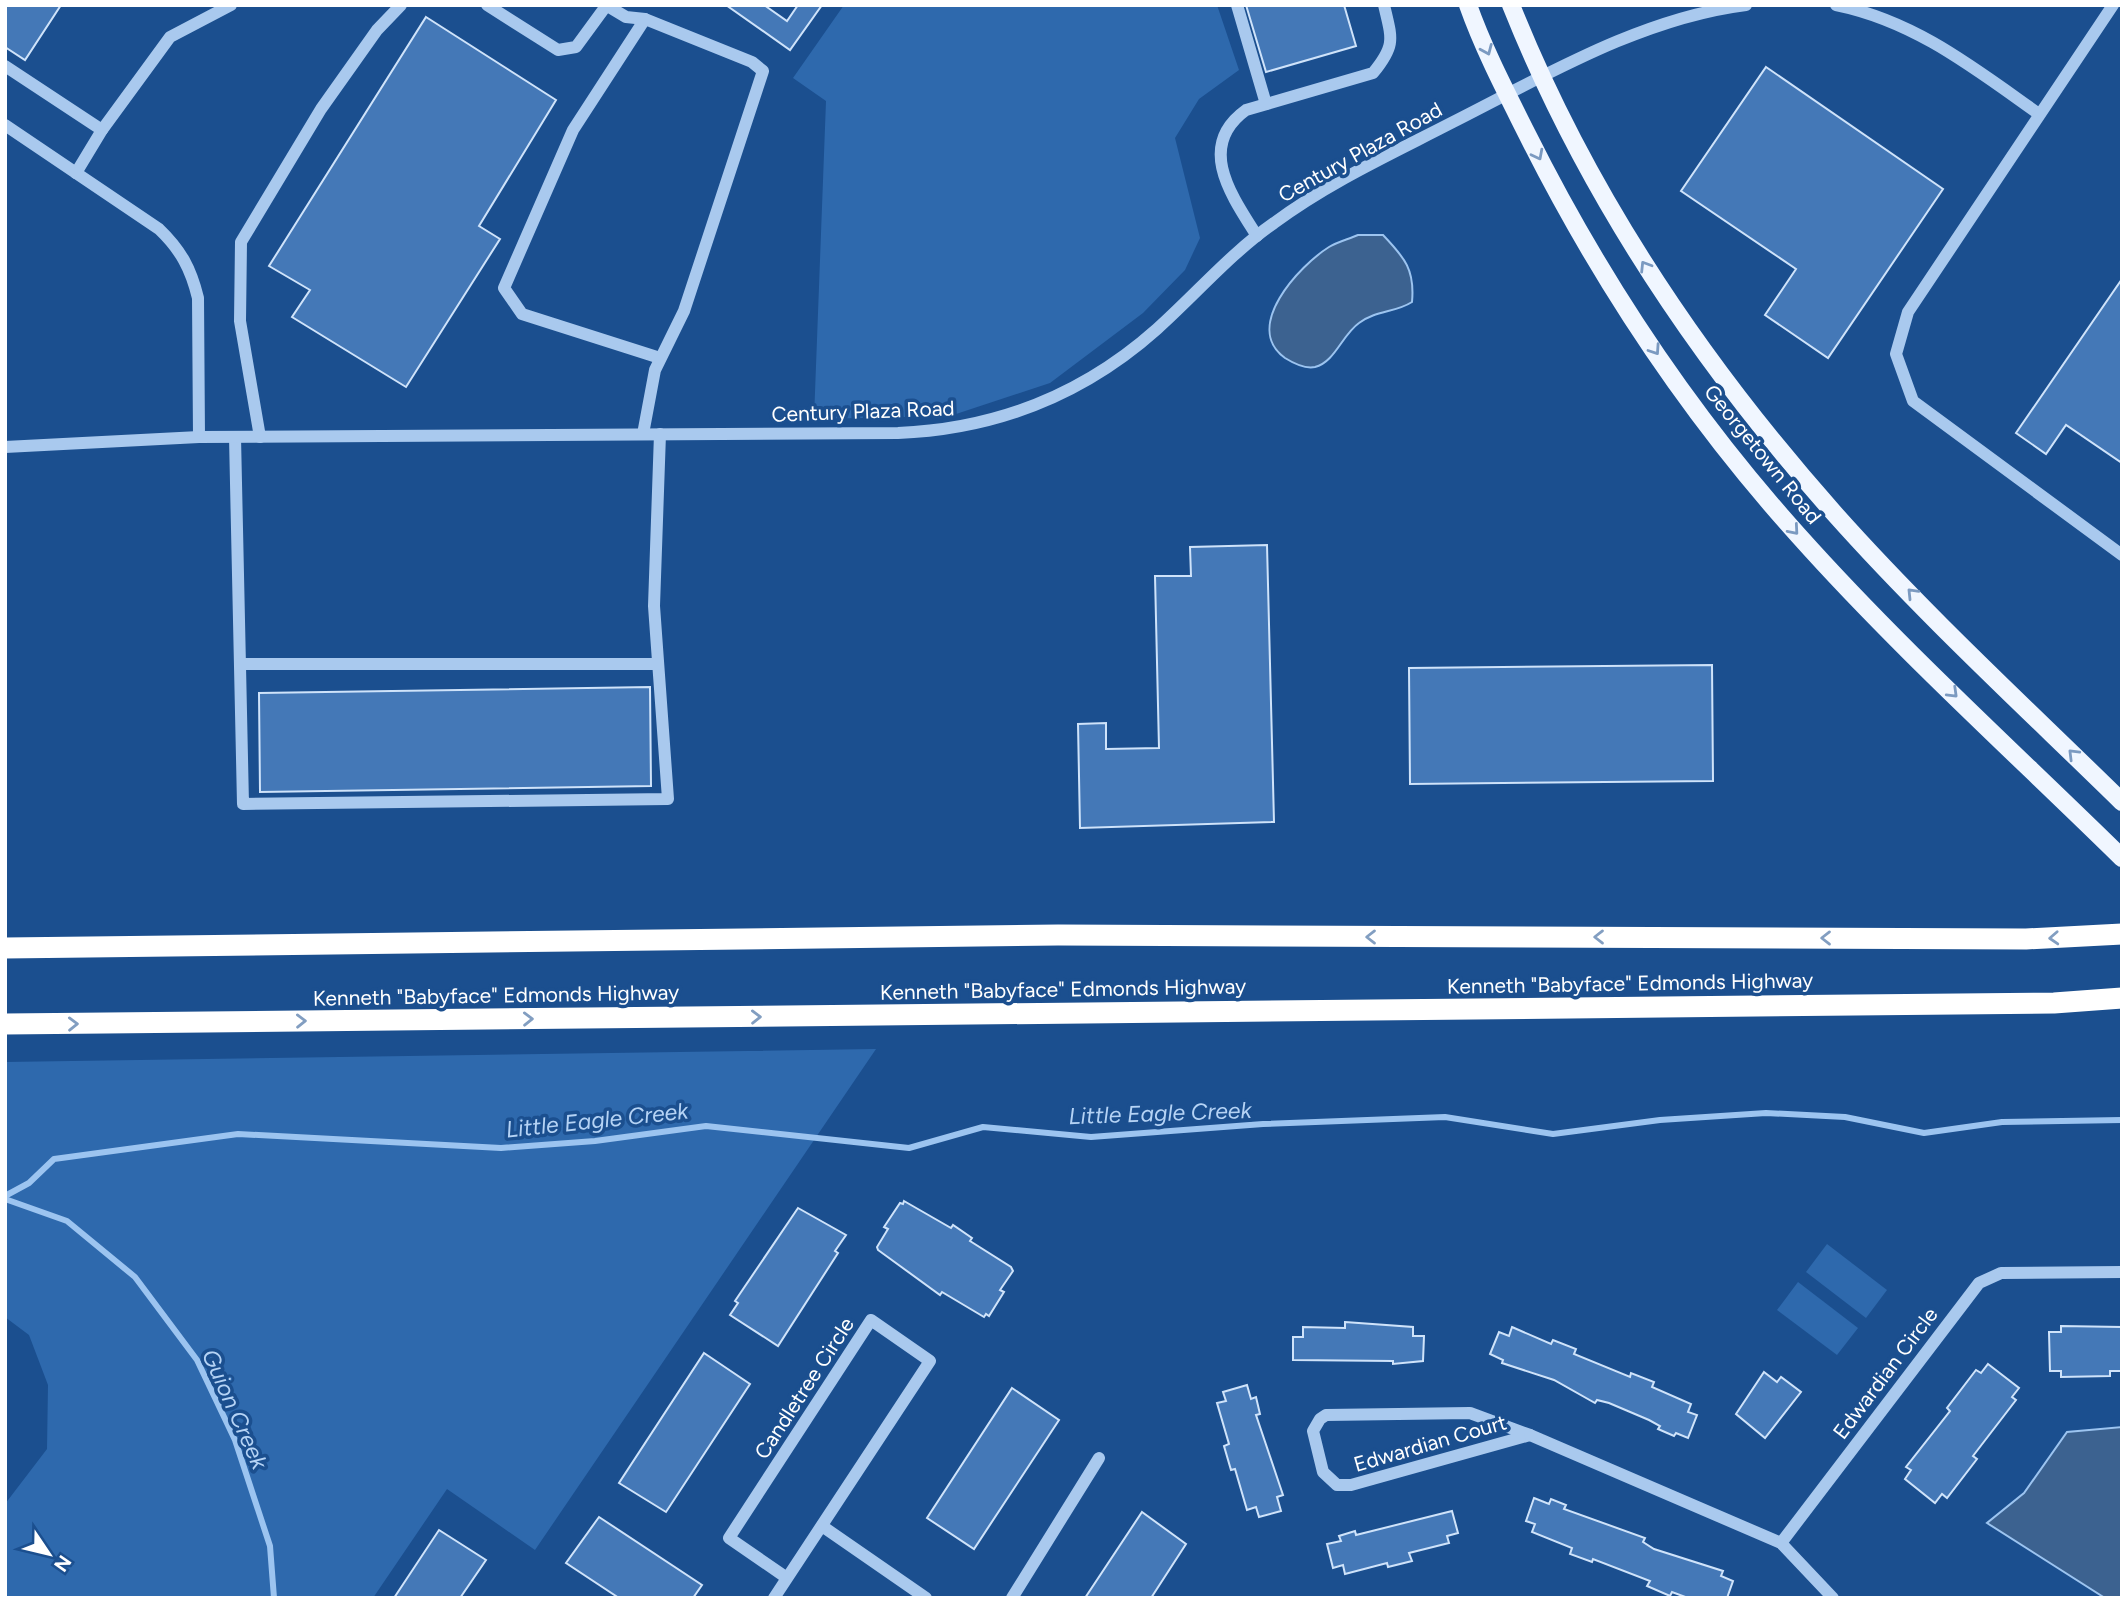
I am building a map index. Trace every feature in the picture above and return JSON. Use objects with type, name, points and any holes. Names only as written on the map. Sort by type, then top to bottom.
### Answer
[{"type":"highway","name":"Kenneth \"Babyface\" Edmonds Highway","points":[[5,948],[1058,935],[2026,939],[2122,934]]},
{"type":"highway","name":"Kenneth \"Babyface\" Edmonds Highway","points":[[5,1024],[1998,1004],[2122,998]]},
{"type":"main road","name":"Georgetown Road","points":[[1468,5],[1507,94],[1598,264],[1727,450],[1824,563],[2122,858]]},
{"type":"main road","name":"Georgetown Road","points":[[1511,5],[1588,169],[1648,271],[1713,365],[1760,426],[1861,541],[2122,802]]},
{"type":"street","points":[[76,173],[102,130],[170,37],[231,5]]},
{"type":"street","points":[[260,437],[240,321],[241,242],[321,109],[377,30],[401,5]]},
{"type":"street","points":[[487,5],[558,50],[576,47],[606,5],[626,17],[645,19],[752,62],[762,71],[684,311],[654,370],[643,434]]},
{"type":"street","points":[[1237,5],[1266,104]]},
{"type":"street","points":[[1257,236],[1236,202],[1222,167],[1220,141],[1230,122],[1246,110],[1373,73],[1387,57],[1393,42],[1384,5]]},
{"type":"street","points":[[1674,5],[1678,19]]},
{"type":"street","name":"Century Plaza Road","points":[[5,447],[199,437],[928,431],[1007,416],[1061,395],[1114,363],[1157,329],[1257,236],[1293,209],[1379,160],[1608,46],[1678,19],[1746,5]]},
{"type":"street","points":[[1836,5],[1885,18],[1922,34],[2039,114]]},
{"type":"street","points":[[2122,11],[2113,5],[1908,312],[1896,354],[1913,401],[2122,555]]},
{"type":"street","points":[[645,19],[573,130],[504,288],[522,314],[660,358]]},
{"type":"street","points":[[5,66],[102,130]]},
{"type":"street","points":[[5,125],[159,229],[179,248],[193,276],[198,298],[199,437]]},
{"type":"street","points":[[235,437],[243,804],[668,799],[654,606],[660,434]]},
{"type":"street","points":[[240,664],[658,664]]},
{"type":"street","name":"Edwardian Circle","points":[[1782,1543],[1974,1287],[2001,1273],[2122,1272]]},
{"type":"street","name":"Candletree Circle","points":[[774,1598],[930,1361],[871,1320],[729,1538],[787,1578]]},
{"type":"street","name":"Edwardian Court","points":[[1530,1435],[1342,1486],[1325,1475],[1313,1431],[1320,1419],[1326,1415],[1470,1413],[1530,1435],[1782,1543]]},
{"type":"street","points":[[1012,1598],[1099,1458]]},
{"type":"street","points":[[822,1527],[926,1598]]},
{"type":"street","points":[[1782,1543],[1833,1598]]},
{"type":"shaded area","points":[[844,5],[1217,5],[1239,70],[1199,99],[1175,138],[1200,238],[1185,270],[1143,313],[1050,383],[950,416],[814,419],[826,101],[793,78]]},
{"type":"shaded area","points":[[1358,235],[1383,235],[1397,251],[1410,273],[1412,302],[1359,323],[1322,364],[1307,367],[1292,362],[1273,345],[1270,330],[1272,314],[1280,298],[1303,268],[1317,256],[1332,245]]},
{"type":"shaded area","points":[[876,1049],[535,1550],[447,1489],[373,1598],[5,1598],[5,1504],[47,1449],[48,1385],[29,1335],[5,1317],[5,1062]]},
{"type":"shaded area","points":[[1827,1244],[1887,1290],[1866,1318],[1806,1272]]},
{"type":"shaded area","points":[[1798,1282],[1858,1328],[1837,1355],[1777,1310]]},
{"type":"shaded area","points":[[2122,1427],[2122,1598],[2105,1598],[1987,1523],[2024,1493],[2067,1432]]},
{"type":"building","points":[[5,5],[61,5],[25,60],[5,47]]},
{"type":"building","points":[[726,5],[764,5],[787,21],[798,5],[822,5],[790,50]]},
{"type":"building","points":[[1246,5],[1344,5],[1356,46],[1266,72]]},
{"type":"building","points":[[426,17],[556,100],[479,226],[500,239],[406,387],[292,317],[310,290],[269,266]]},
{"type":"building","points":[[1766,67],[1943,189],[1828,358],[1765,315],[1796,269],[1681,191]]},
{"type":"building","points":[[2122,279],[2122,463],[2066,425],[2046,454],[2016,433]]},
{"type":"building","points":[[1267,545],[1274,822],[1080,828],[1078,724],[1106,723],[1106,749],[1159,748],[1155,576],[1191,576],[1190,547]]},
{"type":"building","points":[[1712,665],[1713,781],[1410,784],[1409,668]]},
{"type":"building","points":[[650,687],[651,786],[260,792],[259,693]]},
{"type":"building","points":[[904,1201],[951,1228],[953,1225],[972,1238],[970,1241],[1011,1267],[1013,1271],[1000,1290],[1004,1292],[989,1316],[986,1314],[984,1317],[942,1292],[940,1295],[878,1250],[877,1247],[888,1229],[884,1227]]},
{"type":"building","points":[[798,1208],[846,1235],[835,1251],[838,1253],[778,1346],[730,1315],[738,1303],[735,1301]]},
{"type":"building","points":[[1345,1322],[1413,1327],[1413,1336],[1424,1336],[1423,1361],[1393,1364],[1393,1361],[1293,1360],[1293,1337],[1303,1337],[1303,1327],[1345,1328]]},
{"type":"building","points":[[2061,1326],[2122,1327],[2121,1371],[2110,1371],[2110,1376],[2061,1377],[2061,1371],[2050,1371],[2049,1332],[2061,1332]]},
{"type":"building","points":[[1512,1327],[1551,1344],[1553,1340],[1576,1349],[1574,1354],[1630,1377],[1631,1373],[1654,1382],[1652,1387],[1691,1404],[1688,1412],[1697,1415],[1688,1438],[1676,1433],[1674,1436],[1658,1429],[1660,1426],[1649,1420],[1609,1403],[1597,1400],[1595,1403],[1554,1380],[1502,1363],[1503,1360],[1490,1354],[1499,1332],[1509,1336]]},
{"type":"building","points":[[704,1353],[750,1384],[666,1512],[619,1483]]},
{"type":"building","points":[[1988,1364],[2019,1388],[2012,1397],[2016,1400],[1973,1456],[1977,1459],[1947,1498],[1942,1494],[1935,1503],[1905,1479],[1911,1470],[1906,1467],[1950,1411],[1947,1408],[1976,1370],[1981,1373]]},
{"type":"building","points":[[1764,1372],[1777,1382],[1781,1377],[1801,1392],[1765,1438],[1736,1414]]},
{"type":"building","points":[[1247,1385],[1251,1399],[1256,1397],[1260,1414],[1256,1415],[1283,1495],[1277,1497],[1281,1511],[1259,1517],[1256,1507],[1247,1510],[1235,1469],[1231,1470],[1224,1446],[1229,1444],[1217,1403],[1226,1401],[1223,1392]]},
{"type":"building","points":[[1012,1388],[1059,1420],[974,1549],[927,1518]]},
{"type":"building","points":[[1534,1498],[1549,1504],[1551,1499],[1566,1505],[1564,1509],[1645,1538],[1643,1542],[1654,1549],[1723,1571],[1721,1576],[1733,1581],[1727,1598],[1688,1598],[1672,1592],[1670,1596],[1647,1586],[1650,1581],[1593,1559],[1592,1562],[1570,1554],[1572,1548],[1532,1532],[1535,1524],[1526,1521]]},
{"type":"building","points":[[1452,1511],[1458,1533],[1447,1536],[1449,1543],[1409,1553],[1412,1561],[1388,1567],[1387,1563],[1345,1574],[1343,1565],[1333,1568],[1327,1544],[1341,1541],[1339,1536],[1355,1531],[1356,1535]]},
{"type":"building","points":[[1142,1512],[1186,1544],[1151,1598],[1085,1598]]},
{"type":"building","points":[[599,1517],[702,1585],[693,1598],[619,1598],[566,1563]]},
{"type":"building","points":[[439,1530],[486,1560],[460,1598],[394,1598]]},
{"type":"waterway","name":"Little Eagle Creek","points":[[5,1196],[29,1183],[54,1159],[238,1134],[501,1148],[595,1141],[706,1126],[909,1148],[983,1127],[1091,1137],[1263,1124],[1445,1117],[1553,1134],[1660,1120],[1766,1113],[1845,1117],[1924,1133],[2002,1122],[2122,1120]]},
{"type":"waterway","name":"Guion Creek","points":[[5,1199],[67,1221],[135,1277],[197,1360],[235,1440],[270,1546],[274,1598]]}]
